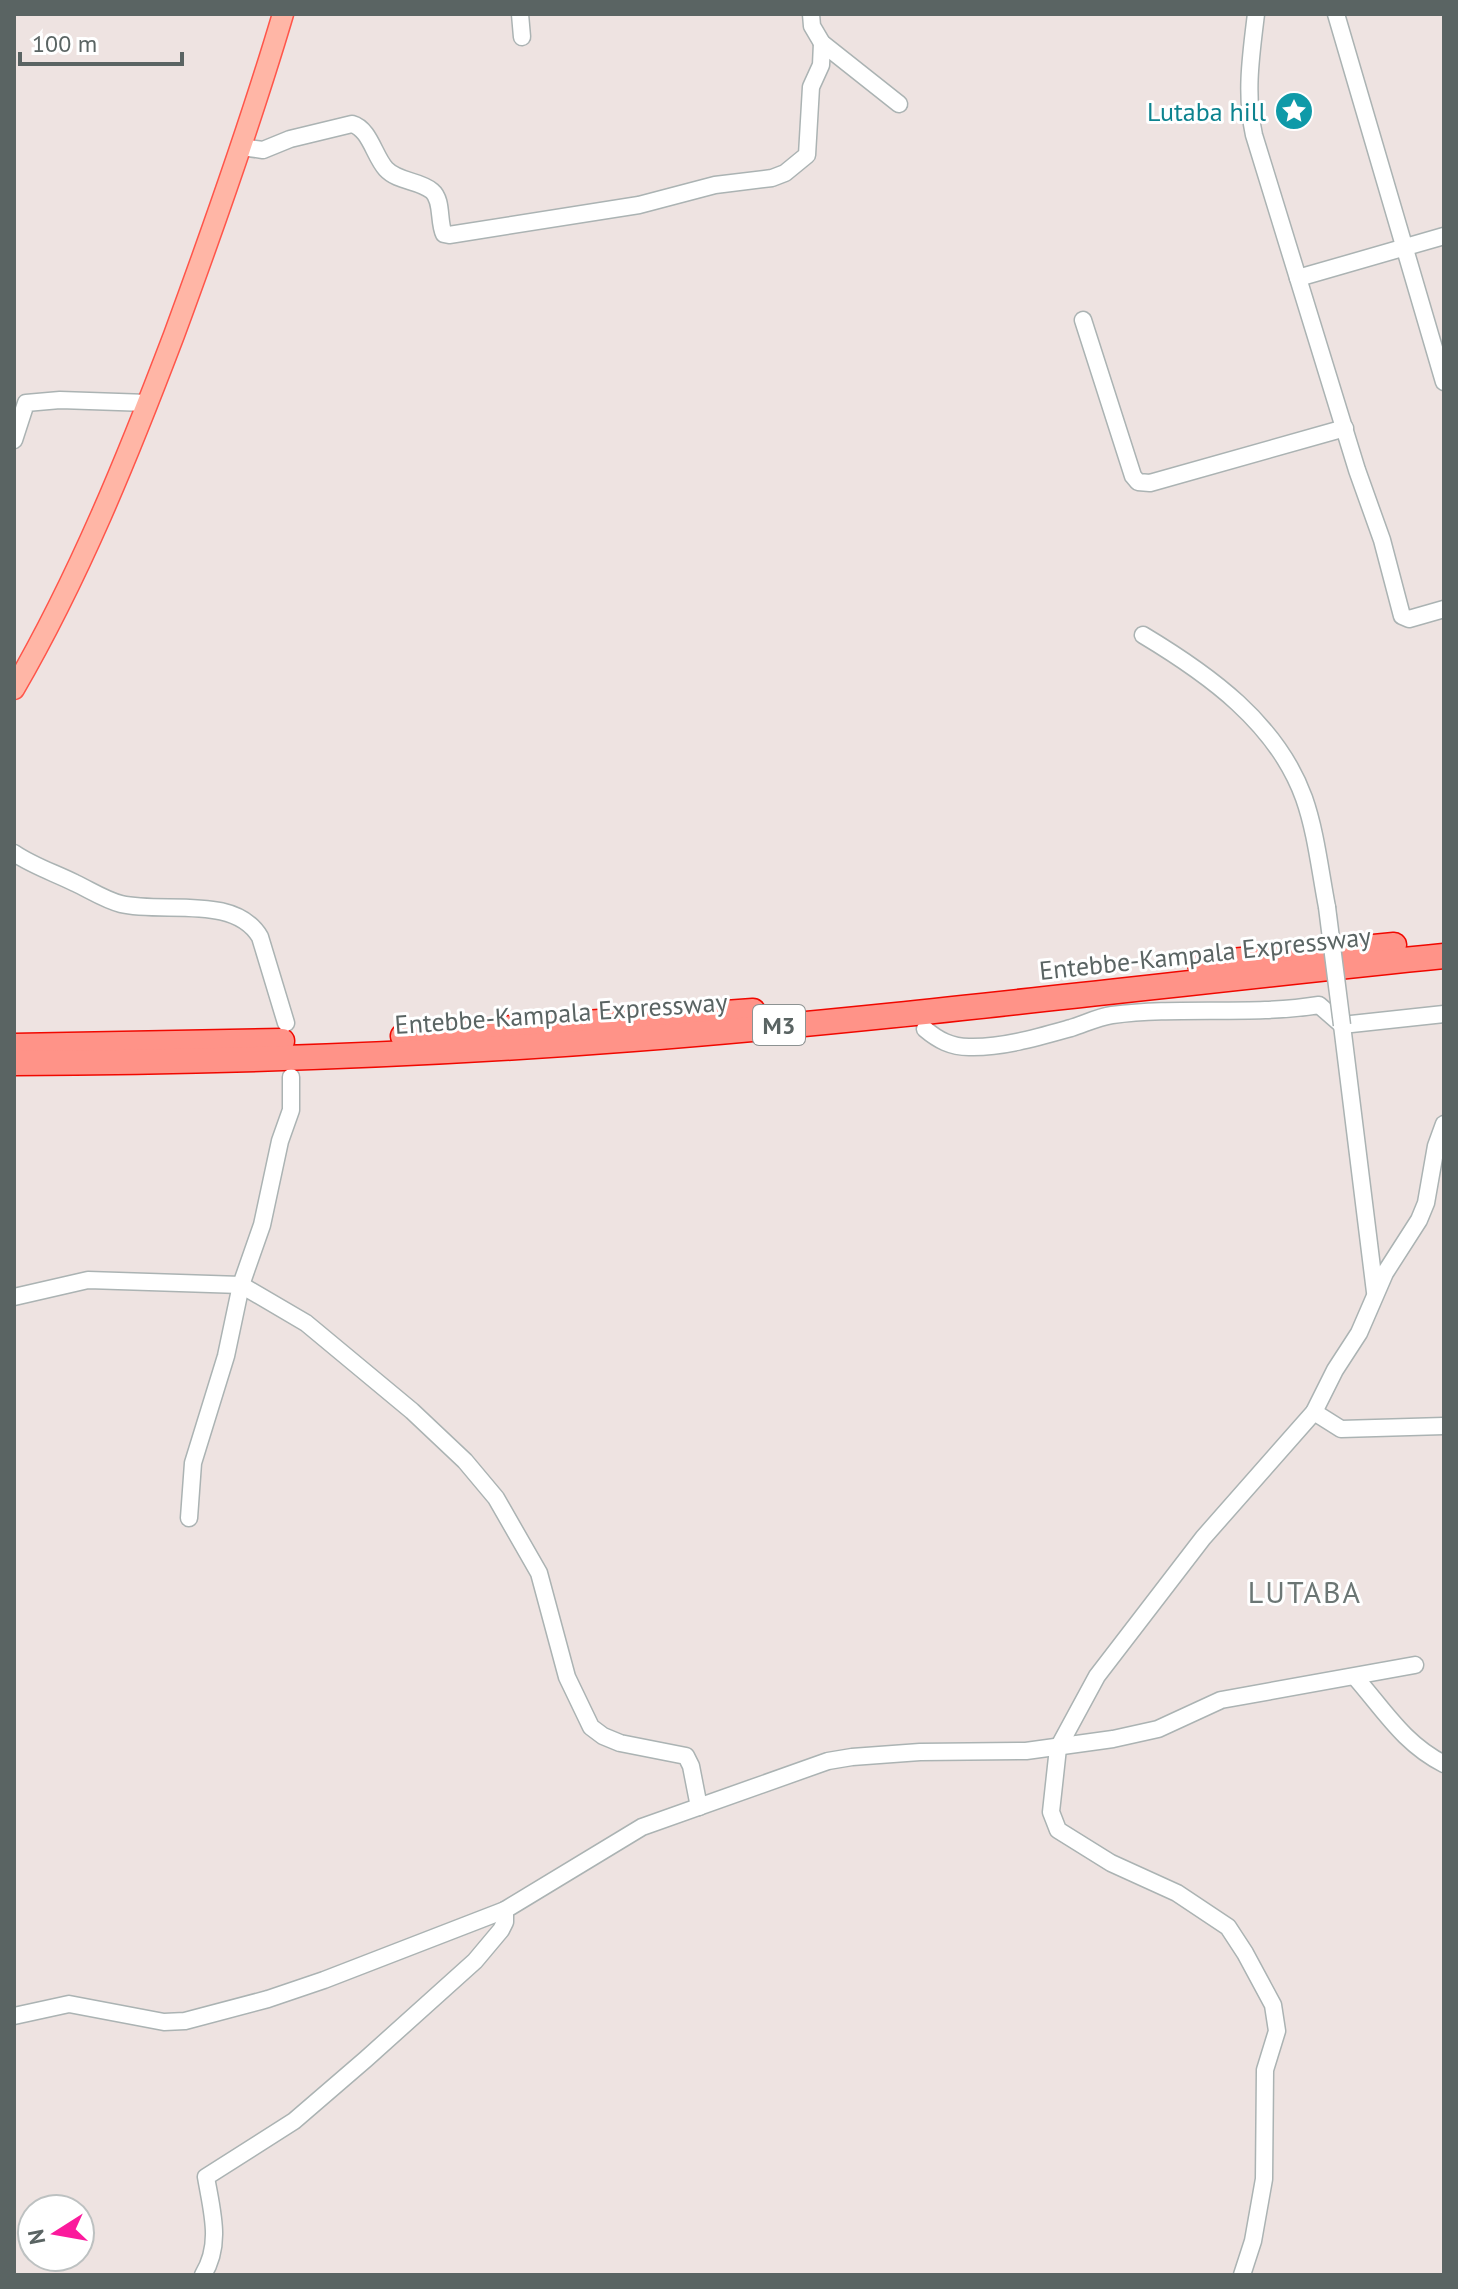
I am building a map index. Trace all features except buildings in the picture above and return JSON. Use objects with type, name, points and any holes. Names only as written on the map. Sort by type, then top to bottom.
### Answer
[{"type":"highway","name":"Entebbe-Kampala Expressway","points":[[14,1046],[338,1040],[549,1027],[826,1005],[1444,940]]},
{"type":"highway","name":"Entebbe-Kampala Expressway","points":[[14,1063],[274,1057],[636,1039],[1444,956]]},
{"type":"main road","points":[[14,689],[56,609],[148,403],[241,147],[283,14]]},
{"type":"street","points":[[520,14],[522,37]]},
{"type":"street","points":[[811,14],[812,26],[822,43],[899,104]]},
{"type":"street","points":[[1256,14],[1248,84],[1249,111],[1357,470],[1382,540],[1402,616],[1409,619],[1444,609]]},
{"type":"street","points":[[1336,14],[1444,382]]},
{"type":"street","points":[[241,147],[263,150],[290,139],[357,125],[393,176],[432,191],[437,200],[441,228],[444,234],[449,235],[639,205],[715,185],[772,178],[799,164],[807,155],[811,87],[821,65],[822,43]]},
{"type":"street","points":[[1298,278],[1444,236]]},
{"type":"street","points":[[1083,320],[1133,476],[1138,482],[1150,483],[1345,428]]},
{"type":"street","points":[[14,440],[26,403],[60,400],[148,403]]},
{"type":"street","points":[[1143,635],[1173,653],[1249,712],[1276,743],[1291,767],[1305,800],[1327,907],[1375,1292]]},
{"type":"street","points":[[14,853],[118,903],[145,908],[218,910],[243,919],[254,927],[260,937],[286,1023]]},
{"type":"street","points":[[925,1029],[952,1045],[980,1047],[1028,1040],[1107,1016],[1160,1010],[1292,1009],[1319,1005],[1342,1025],[1444,1014]]},
{"type":"street","points":[[189,1518],[193,1463],[226,1356],[241,1285],[262,1225],[280,1141],[291,1110],[291,1077]]},
{"type":"street","points":[[1242,2275],[1253,2241],[1264,2179],[1265,2070],[1277,2031],[1273,2005],[1228,1927],[1177,1893],[1111,1863],[1058,1830],[1051,1812],[1058,1748],[1097,1676],[1203,1538],[1314,1412],[1335,1370],[1359,1333],[1375,1292],[1419,1220],[1426,1203],[1436,1146],[1444,1124]]},
{"type":"street","points":[[14,1297],[88,1280],[241,1285],[306,1323],[412,1411],[465,1461],[496,1498],[539,1573],[567,1677],[591,1727],[620,1743],[686,1756],[699,1807]]},
{"type":"street","points":[[1314,1412],[1341,1429],[1444,1426]]},
{"type":"street","points":[[14,2016],[69,2004],[164,2022],[185,2021],[268,1999],[505,1910],[642,1827],[772,1784],[828,1761],[920,1752],[1058,1748],[1158,1729],[1221,1700],[1415,1665]]},
{"type":"street","points":[[1355,1677],[1405,1739],[1423,1754],[1444,1764]]},
{"type":"street","points":[[203,2275],[214,2251],[216,2236],[206,2177],[294,2121],[366,2059],[475,1961],[501,1930],[505,1910]]},
{"type":"place","name":"Lutaba hill","points":[[1294,111]]},
{"type":"district","name":"LUTABA","points":[[1305,1591]]}]
